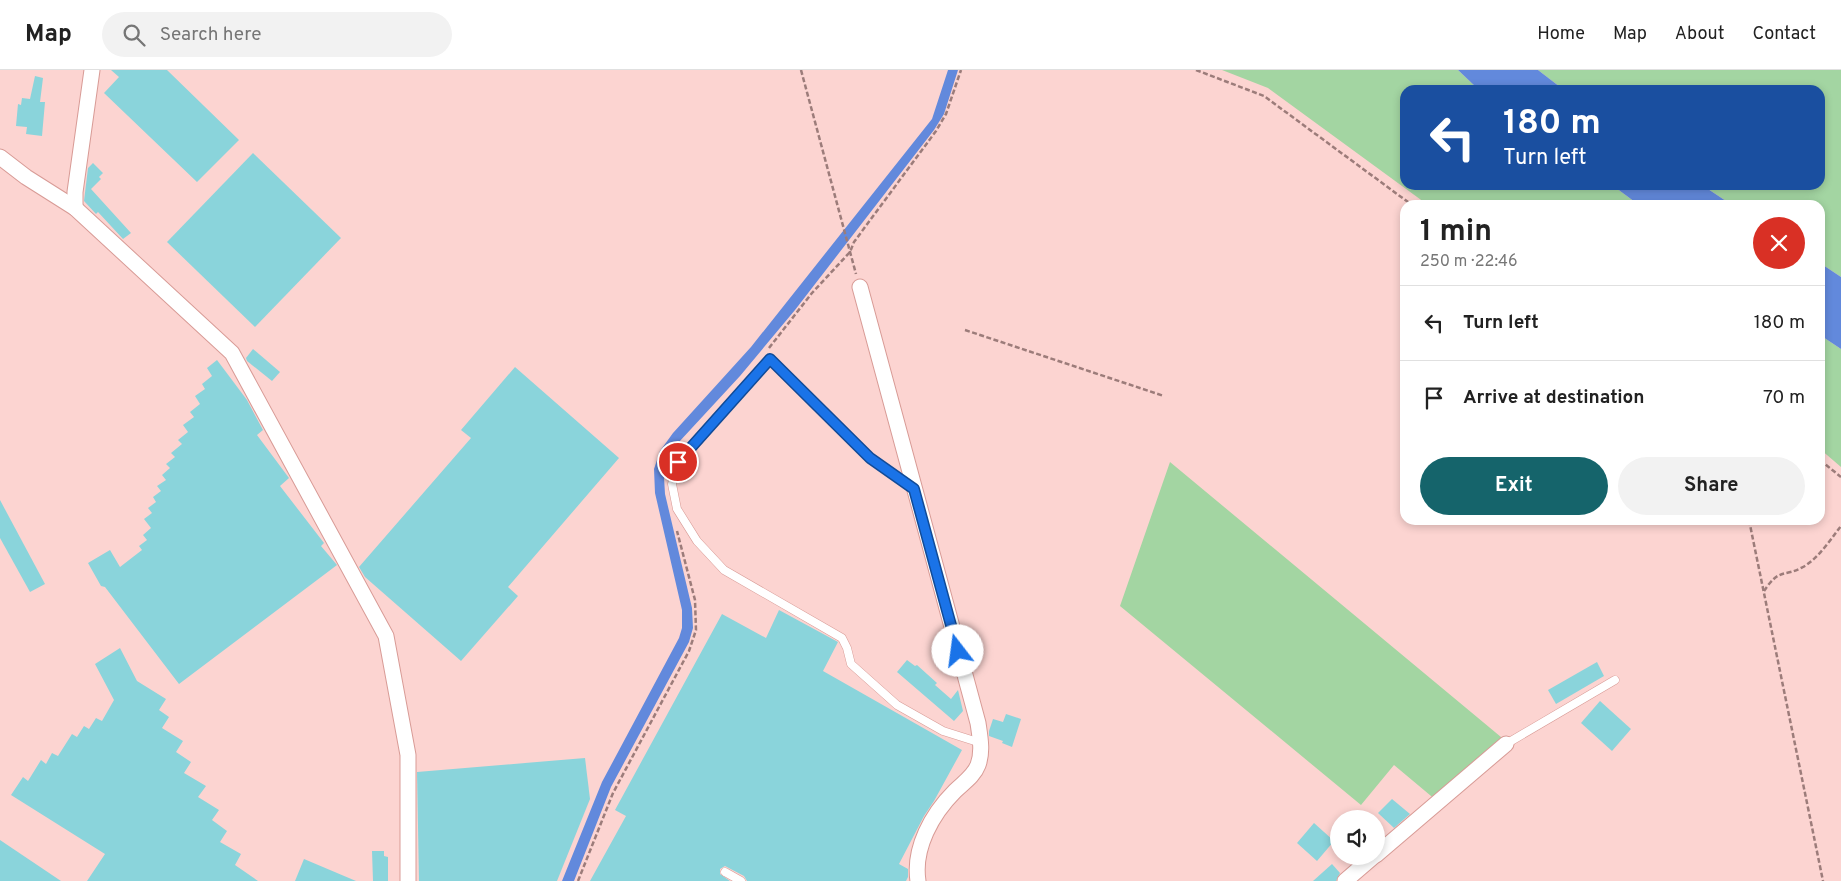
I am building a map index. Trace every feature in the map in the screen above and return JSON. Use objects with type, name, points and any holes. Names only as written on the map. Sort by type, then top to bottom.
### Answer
[{"type":"street","points":[[75,208],[75,192],[92,70]]},
{"type":"street","points":[[0,157],[26,177],[75,208],[232,354],[386,636],[408,754],[408,881]]},
{"type":"street","points":[[860,287],[978,723],[981,743],[981,756],[978,767],[942,805],[931,822],[920,846],[918,881]]},
{"type":"street","points":[[1385,847],[1506,744]]},
{"type":"street","points":[[1345,881],[1363,865]]},
{"type":"lane","points":[[914,489],[870,458],[770,359],[678,462],[672,484],[677,509],[698,541],[724,570],[842,638],[851,664],[897,705],[944,731],[981,743]]},
{"type":"lane","points":[[1506,744],[1615,680]]},
{"type":"lane","points":[[724,872],[741,881]]},
{"type":"path","points":[[802,70],[860,287]]},
{"type":"path","points":[[850,252],[854,242],[936,131],[946,114],[961,70]]},
{"type":"path","points":[[1196,70],[1264,96],[1405,200]]},
{"type":"path","points":[[965,330],[1164,396]]},
{"type":"path","points":[[1825,464],[1841,477]]},
{"type":"path","points":[[1750,525],[1823,881]]},
{"type":"path","points":[[1764,591],[1772,578],[1801,568],[1810,562],[1841,526]]},
{"type":"green space","points":[[1222,70],[1458,70],[1474,85],[1400,85],[1400,185],[1268,88]]},
{"type":"green space","points":[[1538,70],[1841,70],[1841,277],[1825,266],[1825,200],[1724,200],[1710,190],[1825,190],[1825,85],[1558,85]]},
{"type":"green space","points":[[1407,190],[1619,190],[1632,200],[1421,200]]},
{"type":"green space","points":[[1825,338],[1841,349],[1841,467],[1825,453]]},
{"type":"green space","points":[[1170,462],[1513,747],[1443,806],[1394,765],[1361,805],[1120,606]]},
{"type":"water","points":[[948,70],[958,70],[944,114],[934,130],[795,310],[740,376],[679,442],[669,457],[664,477],[665,494],[692,608],[693,628],[689,642],[611,787],[574,881],[562,881],[602,782],[679,638],[682,628],[682,610],[655,493],[654,469],[660,451],[673,433],[751,347],[932,119]]},
{"type":"water","points":[[1458,70],[1538,70],[1558,85],[1474,85]]},
{"type":"water","points":[[1619,190],[1710,190],[1724,200],[1632,200]]},
{"type":"water","points":[[1825,266],[1841,277],[1841,349],[1825,338]]},
{"type":"building","points":[[111,70],[167,70],[239,140],[197,182],[104,93],[119,77]]},
{"type":"building","points":[[35,76],[43,78],[40,102],[45,102],[42,136],[26,134],[27,127],[16,126],[18,104],[21,105],[22,98],[30,99]]},
{"type":"building","points":[[253,153],[341,238],[255,327],[167,242]]},
{"type":"building","points":[[93,163],[103,173],[99,177],[101,179],[91,189],[131,233],[123,239],[98,212],[96,214],[84,201],[88,168]]},
{"type":"building","points":[[253,349],[280,372],[272,381],[247,361],[246,358]]},
{"type":"building","points":[[217,360],[247,400],[263,430],[257,435],[289,478],[280,486],[324,543],[321,546],[337,565],[179,684],[105,587],[101,586],[88,563],[110,550],[120,567],[142,550],[139,546],[147,540],[143,535],[151,528],[144,519],[152,513],[148,508],[156,502],[153,497],[161,491],[157,486],[166,480],[162,475],[170,468],[166,464],[175,457],[171,453],[182,444],[178,440],[188,432],[183,425],[194,417],[190,412],[200,404],[195,396],[205,389],[202,384],[212,376],[207,368]]},
{"type":"building","points":[[515,367],[619,458],[508,587],[518,596],[461,661],[365,577],[359,567],[471,438],[461,430]]},
{"type":"building","points":[[0,500],[45,584],[30,592],[0,538]]},
{"type":"building","points":[[779,610],[838,642],[823,671],[962,750],[899,864],[908,869],[906,881],[747,881],[744,876],[725,866],[720,869],[720,874],[730,881],[590,881],[626,816],[615,810],[722,614],[766,638]]},
{"type":"building","points":[[120,648],[137,681],[166,699],[159,710],[169,717],[162,728],[183,741],[176,752],[191,762],[184,773],[206,786],[198,797],[219,810],[212,820],[227,831],[220,842],[241,854],[235,865],[258,881],[87,881],[105,854],[11,795],[23,777],[28,781],[41,760],[46,764],[52,753],[58,756],[72,734],[77,737],[84,726],[89,729],[96,718],[102,721],[114,700],[95,664]]},
{"type":"building","points":[[907,660],[915,666],[917,665],[951,699],[958,690],[963,711],[954,721],[897,672]]},
{"type":"building","points":[[1597,662],[1604,676],[1556,704],[1548,690]]},
{"type":"building","points":[[1600,701],[1631,729],[1612,751],[1581,723]]},
{"type":"building","points":[[1006,714],[1021,719],[1012,747],[1002,743],[1003,741],[989,736],[993,719],[1003,722]]},
{"type":"building","points":[[585,758],[590,799],[557,881],[419,881],[417,772]]},
{"type":"building","points":[[1392,799],[1410,814],[1394,828],[1385,820],[1385,810],[1381,810]]},
{"type":"building","points":[[1314,823],[1330,837],[1330,846],[1317,861],[1297,843]]},
{"type":"building","points":[[0,840],[61,881],[0,881]]},
{"type":"building","points":[[372,851],[384,851],[384,856],[388,857],[388,881],[373,881]]},
{"type":"building","points":[[304,859],[356,881],[295,881]]},
{"type":"building","points":[[1331,865],[1340,873],[1336,881],[1313,881]]},
{"type":"route","points":[[678,462],[770,359],[870,458],[914,489],[958,651]]}]
